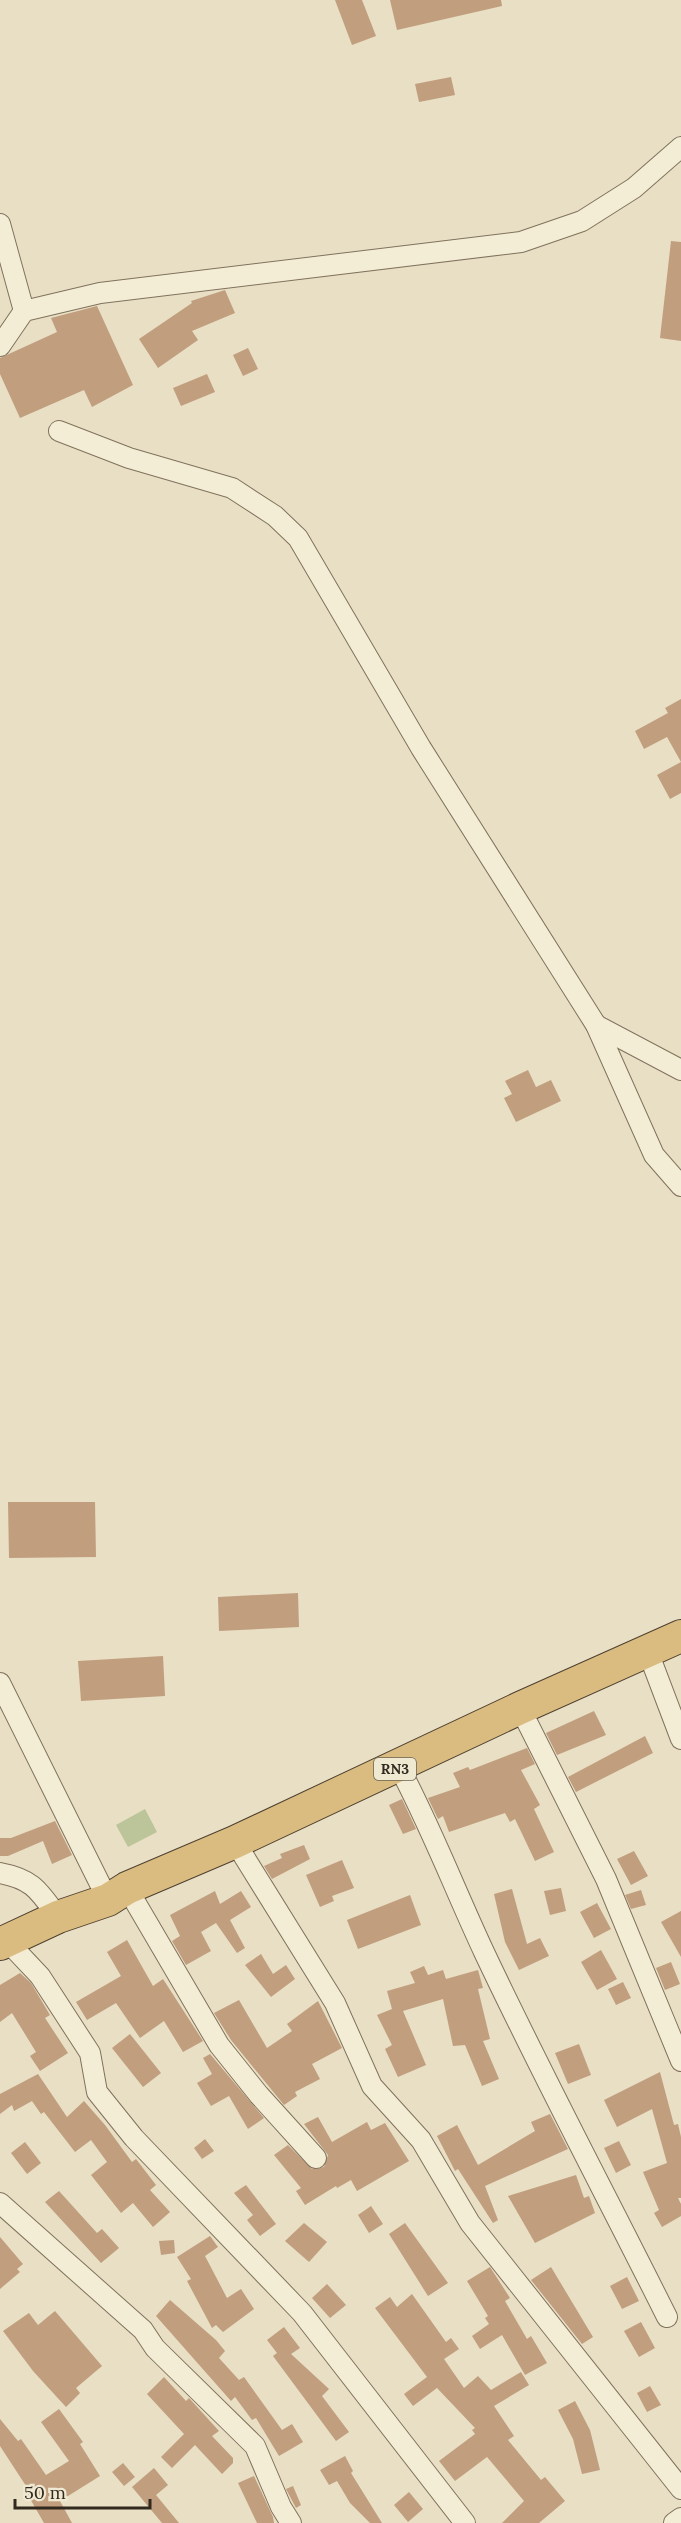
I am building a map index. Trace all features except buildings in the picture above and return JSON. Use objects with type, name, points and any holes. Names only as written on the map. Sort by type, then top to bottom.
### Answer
[{"type":"highway","name":"RN3","points":[[3,1943],[58,1917],[117,1894],[235,1842],[399,1767],[520,1708],[681,1636]]},
{"type":"street","points":[[0,346],[24,311],[100,293],[521,242],[582,221],[634,188],[681,147]]},
{"type":"street","points":[[0,224],[24,311]]},
{"type":"street","points":[[59,431],[129,459],[232,488],[275,516],[298,538],[421,748],[596,1025],[654,1155],[681,1186]]},
{"type":"street","points":[[596,1025],[681,1071]]},
{"type":"street","points":[[648,1652],[681,1739]]},
{"type":"street","points":[[0,1683],[117,1894],[219,2045],[259,2095],[316,2158]]},
{"type":"street","points":[[520,1708],[606,1880],[681,2061]]},
{"type":"street","points":[[399,1767],[431,1828],[448,1874],[484,1952],[667,2317]]},
{"type":"street","points":[[235,1842],[335,2002],[372,2086],[421,2140],[470,2223],[681,2489]]},
{"type":"street","points":[[0,1873],[25,1879],[36,1887],[58,1917]]},
{"type":"street","points":[[3,1943],[39,1976],[90,2053],[97,2092],[134,2138],[302,2313],[465,2523]]},
{"type":"street","points":[[0,2203],[143,2330],[155,2348],[255,2446],[281,2507],[291,2523]]},
{"type":"green space","points":[[145,1809],[157,1832],[128,1847],[116,1825]]}]
